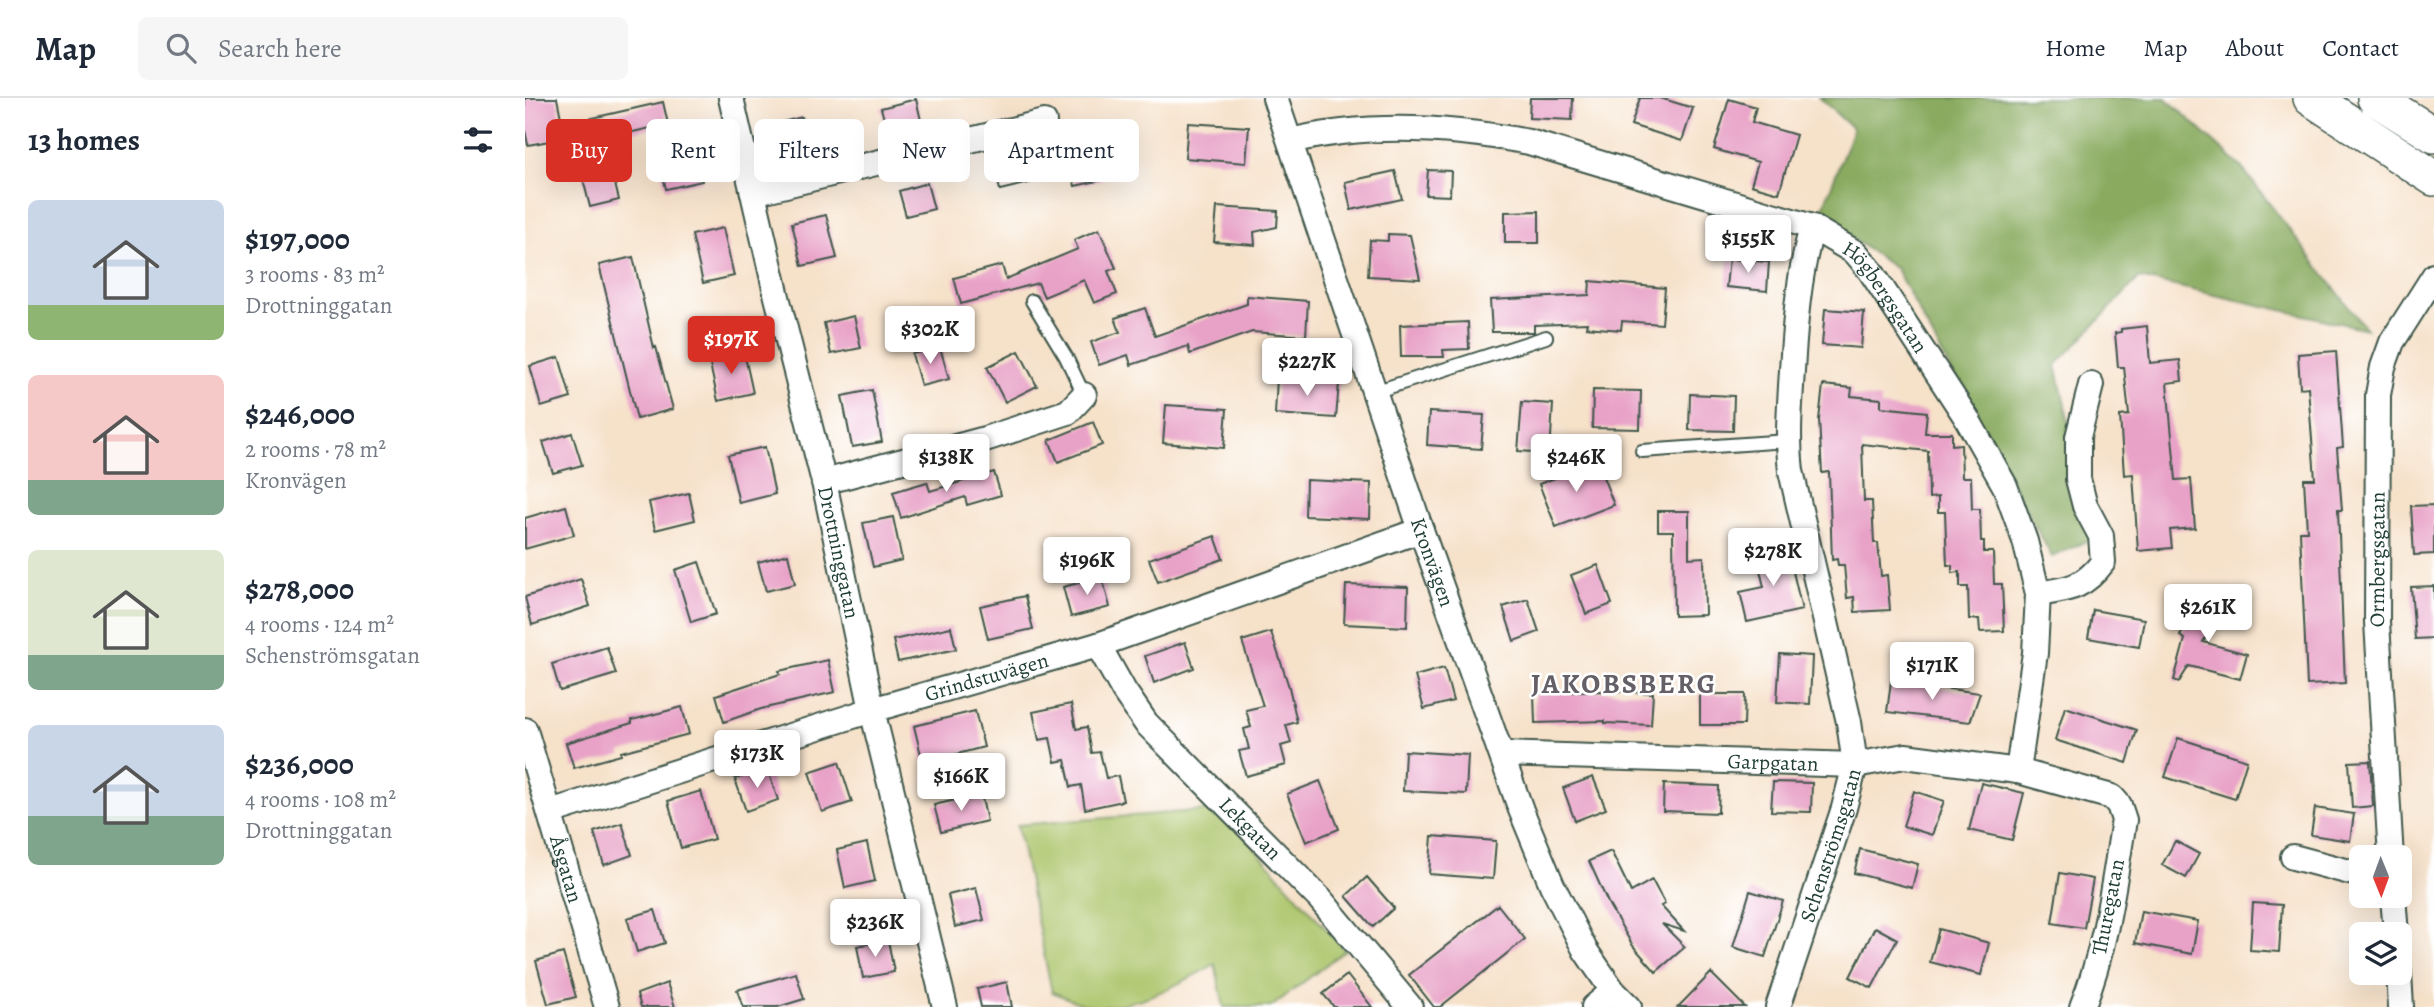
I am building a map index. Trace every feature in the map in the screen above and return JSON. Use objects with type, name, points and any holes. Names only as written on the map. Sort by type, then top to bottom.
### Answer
[{"type":"main road","points":[[2375,98],[2434,135]]},
{"type":"main road","points":[[2324,102],[2434,178]]},
{"type":"street","name":"Drottninggatan","points":[[731,98],[777,297],[824,482],[872,710],[945,1007]]},
{"type":"street","name":"Kronvägen","points":[[1275,98],[1421,530],[1521,810],[1552,885],[1612,1002]]},
{"type":"street","name":"Högbergsgatan","points":[[1290,141],[1319,134],[1384,129],[1440,129],[1482,133],[1529,142],[1812,227],[1856,253],[1870,270],[1966,417],[2005,486],[2025,541],[2038,594],[2035,653],[2018,772]]},
{"type":"street","points":[[753,193],[984,137]]},
{"type":"street","name":"Schenströmsgatan","points":[[1778,1007],[1844,808],[1855,765],[1849,722],[1791,471],[1788,441],[1797,295],[1801,264],[1812,227]]},
{"type":"street","name":"Ormbergsgatan","points":[[2390,845],[2378,622],[2378,395],[2392,342],[2425,309],[2434,276]]},
{"type":"street","points":[[2038,594],[2073,588],[2091,578],[2103,562],[2101,536],[2085,506],[2078,479],[2078,437],[2091,384]]},
{"type":"street","points":[[824,482],[985,439],[1068,412],[1084,394]]},
{"type":"street","name":"Grindstuvägen","points":[[549,812],[872,710],[1097,645],[1421,530]]},
{"type":"street","name":"Lekgatan","points":[[1097,645],[1146,723],[1320,899],[1410,1007]]},
{"type":"street","name":"Åsgatan","points":[[525,730],[607,1007]]},
{"type":"street","name":"Garpgatan","points":[[1502,754],[1855,765],[1905,756],[2018,772],[2112,797],[2119,805]]},
{"type":"street","name":"Thuregatan","points":[[2083,1007],[2100,951],[2120,843],[2124,820],[2119,805]]},
{"type":"street","points":[[2293,857],[2349,872]]},
{"type":"street","points":[[2400,985],[2401,1007]]},
{"type":"lane","points":[[1032,301],[1066,357],[1084,394]]},
{"type":"lane","points":[[1374,392],[1546,337]]},
{"type":"lane","points":[[1641,451],[1788,441]]},
{"type":"green space","points":[[1820,98],[2166,98],[2242,168],[2366,329],[2139,278],[2056,365],[2095,537],[2052,557],[1896,269],[1820,216],[1853,129]]},
{"type":"green space","points":[[1220,809],[1345,950],[1271,1007],[1224,1007],[1215,964],[1172,987],[1142,999],[1110,1006],[1093,1007],[1052,992],[1017,825]]},
{"type":"building","points":[[525,98],[557,98],[561,119],[546,119],[546,142],[528,145]]},
{"type":"building","points":[[1530,98],[1573,98],[1572,120],[1529,118]]},
{"type":"building","points":[[1640,98],[1660,98],[1693,108],[1682,141],[1631,125]]},
{"type":"building","points":[[916,99],[921,119],[884,119],[881,108]]},
{"type":"building","points":[[1729,99],[1756,107],[1752,122],[1796,135],[1779,193],[1751,185],[1758,162],[1714,149]]},
{"type":"building","points":[[663,102],[667,119],[646,119],[646,129],[632,132],[632,119],[588,119]]},
{"type":"building","points":[[1188,123],[1249,127],[1246,163],[1185,158]]},
{"type":"building","points":[[1428,170],[1451,171],[1450,196],[1426,195]]},
{"type":"building","points":[[1395,171],[1402,199],[1351,210],[1345,182]]},
{"type":"building","points":[[584,182],[614,182],[619,200],[590,207]]},
{"type":"building","points":[[664,182],[698,182],[666,189]]},
{"type":"building","points":[[998,182],[1033,182],[1000,190]]},
{"type":"building","points":[[1074,182],[1093,182],[1075,186]]},
{"type":"building","points":[[927,183],[934,209],[906,216],[899,191]]},
{"type":"building","points":[[1217,207],[1278,211],[1277,227],[1254,232],[1255,245],[1214,242]]},
{"type":"building","points":[[1539,211],[1539,243],[1505,243],[1505,212]]},
{"type":"building","points":[[826,215],[837,258],[802,266],[792,223]]},
{"type":"building","points":[[723,228],[734,276],[703,283],[692,235]]},
{"type":"building","points":[[1099,229],[1116,268],[1108,271],[1117,294],[1094,303],[1084,280],[1044,297],[1038,283],[961,304],[954,278],[1002,265],[1006,279],[1078,249],[1074,240]]},
{"type":"building","points":[[1388,234],[1410,235],[1420,279],[1368,276],[1370,240],[1388,241]]},
{"type":"building","points":[[633,257],[654,348],[656,347],[673,409],[637,419],[599,265]]},
{"type":"building","points":[[1729,259],[1769,262],[1767,291],[1726,287]]},
{"type":"building","points":[[1590,281],[1665,288],[1662,324],[1622,321],[1621,330],[1586,327],[1587,323],[1534,325],[1534,332],[1492,332],[1490,300],[1589,295]]},
{"type":"building","points":[[1247,296],[1308,301],[1306,336],[1252,332],[1190,354],[1188,346],[1131,365],[1128,355],[1099,365],[1091,342],[1120,332],[1115,318],[1145,308],[1155,336],[1247,304]]},
{"type":"building","points":[[1825,309],[1864,312],[1861,348],[1822,345]]},
{"type":"building","points":[[854,316],[861,348],[831,354],[824,323]]},
{"type":"building","points":[[1468,322],[1469,349],[1443,350],[1444,357],[1401,357],[1400,325]]},
{"type":"building","points":[[2147,326],[2150,363],[2180,360],[2182,381],[2167,383],[2176,480],[2191,479],[2195,528],[2170,530],[2172,548],[2138,551],[2133,474],[2124,475],[2120,416],[2129,415],[2124,367],[2118,367],[2115,333],[2121,332],[2121,329]]},
{"type":"building","points":[[940,347],[949,379],[921,386],[912,354]]},
{"type":"building","points":[[1019,351],[1037,386],[1005,402],[987,367]]},
{"type":"building","points":[[2336,351],[2343,447],[2337,448],[2342,510],[2338,510],[2345,683],[2307,685],[2300,531],[2307,531],[2304,479],[2315,479],[2308,387],[2300,388],[2298,354]]},
{"type":"building","points":[[744,352],[753,393],[718,401],[709,360]]},
{"type":"building","points":[[559,357],[571,398],[541,407],[530,366]]},
{"type":"building","points":[[1277,378],[1339,383],[1336,418],[1275,414]]},
{"type":"building","points":[[1823,385],[1852,388],[1851,396],[1881,399],[1881,407],[1927,412],[1925,433],[1952,433],[1952,445],[1961,444],[1962,477],[1971,477],[1972,509],[1980,509],[1984,552],[1993,552],[1994,584],[2002,584],[2004,631],[1980,632],[1979,619],[1969,619],[1968,587],[1960,587],[1960,572],[1952,573],[1952,565],[1947,565],[1945,512],[1938,512],[1938,497],[1929,498],[1928,451],[1862,444],[1864,501],[1872,501],[1874,543],[1878,543],[1881,576],[1887,575],[1890,610],[1855,612],[1854,597],[1847,598],[1844,565],[1838,565],[1837,559],[1832,560],[1829,472],[1822,473],[1819,420]]},
{"type":"building","points":[[872,390],[882,442],[852,447],[842,396]]},
{"type":"building","points":[[1593,390],[1641,391],[1640,429],[1592,428]]},
{"type":"building","points":[[1690,394],[1734,396],[1733,431],[1689,430]]},
{"type":"building","points":[[1522,402],[1553,404],[1550,453],[1518,451]]},
{"type":"building","points":[[1166,405],[1227,409],[1224,448],[1163,443]]},
{"type":"building","points":[[1429,412],[1484,415],[1481,449],[1427,445]]},
{"type":"building","points":[[1093,422],[1102,445],[1058,462],[1049,440]]},
{"type":"building","points":[[572,433],[582,465],[553,473],[543,442]]},
{"type":"building","points":[[765,447],[775,494],[739,503],[728,455]]},
{"type":"building","points":[[1591,464],[1598,464],[1614,505],[1556,527],[1539,484]]},
{"type":"building","points":[[994,472],[1001,495],[967,505],[965,497],[901,518],[893,492],[927,482],[930,491]]},
{"type":"building","points":[[1306,480],[1371,483],[1370,519],[1305,516]]},
{"type":"building","points":[[689,493],[695,520],[655,530],[649,502]]},
{"type":"building","points":[[2434,505],[2434,554],[2414,555],[2411,506]]},
{"type":"building","points":[[566,506],[574,535],[525,549],[525,518]]},
{"type":"building","points":[[1658,511],[1689,511],[1689,558],[1704,557],[1705,615],[1674,616],[1673,531],[1658,531]]},
{"type":"building","points":[[893,517],[902,560],[873,567],[863,523]]},
{"type":"building","points":[[1215,536],[1223,559],[1158,582],[1149,559]]},
{"type":"building","points":[[1787,546],[1802,610],[1747,622],[1740,592],[1764,587],[1756,553]]},
{"type":"building","points":[[788,554],[795,584],[766,591],[758,562]]},
{"type":"building","points":[[699,562],[716,614],[691,622],[675,570]]},
{"type":"building","points":[[1598,565],[1612,604],[1586,614],[1571,575]]},
{"type":"building","points":[[1102,577],[1110,607],[1071,617],[1063,587]]},
{"type":"building","points":[[581,579],[590,606],[532,625],[525,597]]},
{"type":"building","points":[[1346,585],[1408,587],[1407,627],[1344,624]]},
{"type":"building","points":[[2434,586],[2434,638],[2415,639],[2411,587]]},
{"type":"building","points":[[2206,592],[2226,603],[2203,642],[2247,654],[2240,679],[2189,666],[2179,682],[2174,680],[2185,639],[2180,636]]},
{"type":"building","points":[[1025,596],[1033,629],[988,639],[980,606]]},
{"type":"building","points":[[1528,599],[1539,632],[1514,641],[1503,607]]},
{"type":"building","points":[[2093,610],[2144,619],[2139,647],[2088,638]]},
{"type":"building","points":[[951,627],[956,649],[898,662],[893,640]]},
{"type":"building","points":[[1271,632],[1297,722],[1286,725],[1291,743],[1281,746],[1286,765],[1246,776],[1239,751],[1249,749],[1244,729],[1251,727],[1246,710],[1263,706],[1242,641]]},
{"type":"building","points":[[1185,642],[1194,668],[1154,683],[1145,656]]},
{"type":"building","points":[[607,647],[616,674],[560,691],[552,664]]},
{"type":"building","points":[[1780,654],[1812,656],[1810,704],[1777,702]]},
{"type":"building","points":[[828,660],[835,692],[761,709],[724,722],[716,695],[780,674],[779,671]]},
{"type":"building","points":[[1444,668],[1453,701],[1424,709],[1415,676]]},
{"type":"building","points":[[1891,681],[1980,693],[1970,722],[1887,712]]},
{"type":"building","points":[[1534,693],[1653,693],[1651,725],[1605,721],[1535,723]]},
{"type":"building","points":[[1700,694],[1745,694],[1744,725],[1700,725]]},
{"type":"building","points":[[1071,704],[1076,729],[1087,727],[1092,753],[1100,752],[1106,778],[1118,776],[1123,801],[1085,809],[1081,785],[1071,787],[1065,760],[1055,762],[1050,738],[1039,740],[1033,712]]},
{"type":"building","points":[[682,707],[689,734],[574,768],[566,743],[632,723],[632,720]]},
{"type":"building","points":[[2065,707],[2137,730],[2127,763],[2055,740]]},
{"type":"building","points":[[975,711],[984,747],[923,763],[914,726]]},
{"type":"building","points":[[2178,738],[2247,760],[2235,799],[2165,777]]},
{"type":"building","points":[[1405,751],[1468,755],[1466,794],[1403,791]]},
{"type":"building","points":[[2370,761],[2373,806],[2352,808],[2349,762]]},
{"type":"building","points":[[839,762],[852,802],[822,812],[809,772]]},
{"type":"building","points":[[767,768],[778,800],[746,811],[735,779]]},
{"type":"building","points":[[1593,777],[1606,809],[1575,821],[1563,788]]},
{"type":"building","points":[[1320,781],[1339,829],[1306,842],[1287,794]]},
{"type":"building","points":[[1773,782],[1812,783],[1811,812],[1771,811]]},
{"type":"building","points":[[1981,783],[2024,793],[2012,840],[1969,830]]},
{"type":"building","points":[[1664,784],[1719,786],[1718,813],[1663,811]]},
{"type":"building","points":[[701,791],[714,839],[681,848],[668,801]]},
{"type":"building","points":[[1914,791],[1944,801],[1932,835],[1903,826]]},
{"type":"building","points":[[981,794],[987,821],[941,832],[934,805]]},
{"type":"building","points":[[2315,808],[2354,814],[2350,841],[2311,835]]},
{"type":"building","points":[[622,823],[632,855],[604,865],[594,832]]},
{"type":"building","points":[[1432,836],[1496,841],[1493,879],[1429,874]]},
{"type":"building","points":[[2175,841],[2199,854],[2186,878],[2162,865]]},
{"type":"building","points":[[867,843],[875,881],[845,888],[837,850]]},
{"type":"building","points":[[1860,849],[1918,864],[1912,888],[1854,873]]},
{"type":"building","points":[[1611,851],[1631,892],[1652,880],[1665,904],[1661,906],[1684,931],[1662,924],[1685,947],[1656,972],[1633,946],[1609,905],[1589,861]]},
{"type":"building","points":[[2060,873],[2093,879],[2084,928],[2052,923]]},
{"type":"building","points":[[1367,877],[1394,908],[1373,927],[1346,896]]},
{"type":"building","points":[[976,888],[984,920],[955,927],[948,895]]},
{"type":"building","points":[[1750,891],[1783,901],[1765,957],[1733,947]]},
{"type":"building","points":[[2253,903],[2282,905],[2279,952],[2250,950]]},
{"type":"building","points":[[1498,905],[1525,939],[1440,1007],[1434,1007],[1409,975]]},
{"type":"building","points":[[655,910],[665,943],[637,952],[627,918]]},
{"type":"building","points":[[2141,911],[2198,921],[2192,954],[2135,943]]},
{"type":"building","points":[[1875,927],[1897,939],[1872,988],[1850,977]]},
{"type":"building","points":[[1939,929],[1989,943],[1981,975],[1930,962]]},
{"type":"building","points":[[888,940],[894,972],[863,978],[857,946]]},
{"type":"building","points":[[563,953],[576,997],[548,1004],[536,961]]},
{"type":"building","points":[[796,973],[804,999],[778,1007],[743,1007],[737,990]]},
{"type":"building","points":[[1711,973],[1745,1007],[1678,1007]]},
{"type":"building","points":[[1347,975],[1372,1007],[1334,1007],[1323,994]]},
{"type":"building","points":[[1007,982],[1012,1007],[981,1007],[977,989]]},
{"type":"building","points":[[667,983],[675,1007],[641,1007],[637,994]]},
{"type":"district","name":"JAKOBSBERG","points":[[1624,683]]}]
